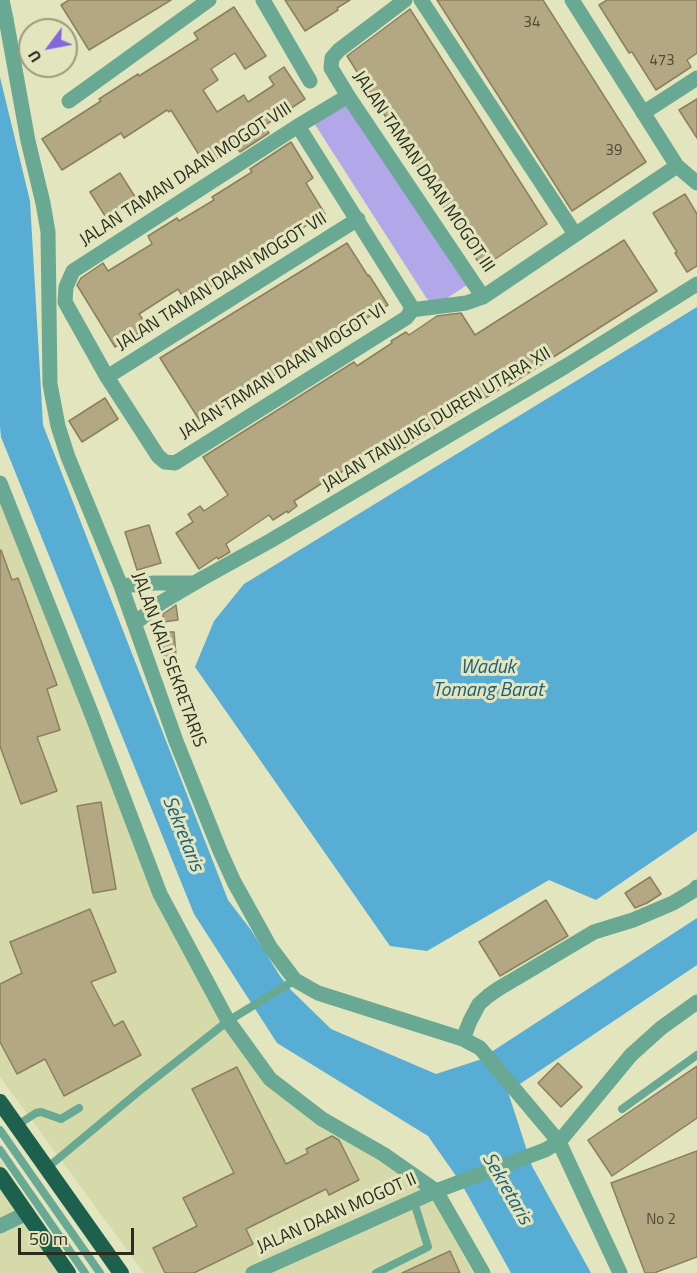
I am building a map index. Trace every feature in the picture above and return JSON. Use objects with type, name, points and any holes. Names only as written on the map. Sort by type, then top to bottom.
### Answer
[{"type":"highway","points":[[0,1102],[8,1128],[46,1168],[121,1273]]},
{"type":"highway","points":[[0,1175],[68,1273]]},
{"type":"street","name":"JALAN KALI SEKRETARIS","points":[[2,0],[3,20],[48,231],[50,384],[58,426],[135,623],[176,741],[225,861],[247,907],[270,947],[293,980],[318,993],[463,1039],[480,1048],[559,1143],[620,1273]]},
{"type":"street","points":[[69,101],[209,0]]},
{"type":"street","points":[[264,0],[310,81]]},
{"type":"street","name":"JALAN TAMAN DAAN MOGOT III","points":[[405,0],[339,50],[332,58],[331,68],[483,297]]},
{"type":"street","points":[[421,0],[575,234]]},
{"type":"street","points":[[572,0],[677,166],[697,183]]},
{"type":"street","points":[[643,113],[697,78]]},
{"type":"street","name":"JALAN TAMAN DAAN MOGOT VIII","points":[[107,377],[65,302],[66,286],[73,271],[348,96]]},
{"type":"street","points":[[298,126],[411,306],[410,311],[466,303],[483,297],[677,166]]},
{"type":"street","name":"JALAN TAMAN DAAN MOGOT VII","points":[[107,377],[358,219]]},
{"type":"street","name":"JALAN TANJUNG DUREN UTARA XII","points":[[135,623],[162,602],[546,378],[697,284]]},
{"type":"street","name":"JALAN TAMAN DAAN MOGOT VI","points":[[107,377],[158,456],[165,462],[175,463],[406,318],[410,311]]},
{"type":"street","points":[[0,483],[160,894],[228,1021],[270,1079],[322,1119],[443,1189]]},
{"type":"street","name":"JALAN TANJUNG DUREN UTARA XII","points":[[121,586],[194,583]]},
{"type":"street","points":[[463,1039],[479,1004],[498,989],[594,932],[633,920],[673,903],[697,887]]},
{"type":"street","points":[[559,1143],[631,1055],[661,1028],[697,1002]]},
{"type":"street","name":"JALAN DAAN MOGOT II","points":[[253,1273],[443,1189],[559,1143]]},
{"type":"street","name":"JALAN DAAN MOGOT II","points":[[443,1189],[483,1273]]},
{"type":"street","points":[[0,1226],[27,1214]]},
{"type":"lane","points":[[46,1168],[228,1021],[293,980]]},
{"type":"lane","points":[[622,1109],[697,1055]]},
{"type":"lane","points":[[79,1108],[61,1119],[41,1112],[36,1113],[8,1128],[100,1273]]},
{"type":"lane","points":[[0,1150],[85,1273]]},
{"type":"lane","points":[[376,1273],[428,1247],[414,1202]]},
{"type":"shaded area","points":[[355,97],[470,283],[438,304],[427,299],[314,123]]},
{"type":"shaded area","points":[[0,500],[32,570],[149,881],[264,1078],[430,1195],[473,1273],[144,1273],[0,1077]]},
{"type":"shaded area","points":[[0,1161],[71,1273],[0,1273]]},
{"type":"water","name":"Sekretaris","points":[[0,77],[30,201],[43,425],[228,900],[291,990],[331,1029],[436,1074],[479,1060],[697,918],[697,965],[508,1092],[532,1166],[591,1273],[511,1273],[461,1183],[428,1136],[277,1043],[194,914],[1,437]]},
{"type":"water","name":"Waduk Tomang Barat","points":[[697,307],[697,831],[596,900],[549,880],[427,951],[390,946],[195,667],[214,621],[244,584]]},
{"type":"building","points":[[69,0],[171,0],[89,50],[78,32],[78,18],[69,18],[61,5]]},
{"type":"building","points":[[285,0],[350,0],[305,31]]},
{"type":"building","points":[[437,0],[543,0],[646,162],[572,211]]},
{"type":"building","points":[[607,0],[697,0],[697,53],[687,60],[691,67],[656,90],[632,52],[629,53],[599,5]]},
{"type":"building","points":[[234,7],[266,56],[245,69],[235,53],[211,69],[218,80],[203,90],[217,112],[244,95],[248,102],[274,85],[269,77],[284,67],[305,99],[264,126],[269,133],[240,152],[236,147],[206,166],[171,110],[169,112],[167,110],[124,138],[121,133],[62,170],[42,139],[138,74],[139,76],[198,39],[194,33]]},
{"type":"building","points":[[410,9],[547,224],[482,268],[347,56]]},
{"type":"building","points":[[697,99],[697,138],[679,110]]},
{"type":"building","points":[[291,142],[313,178],[306,183],[325,214],[215,280],[217,283],[186,302],[178,289],[139,314],[148,327],[115,347],[77,285],[81,278],[103,263],[108,271],[152,244],[148,236],[177,218],[179,221],[214,200],[212,197],[252,172],[250,169]]},
{"type":"building","points":[[120,173],[137,200],[107,219],[90,192]]},
{"type":"building","points":[[685,194],[697,214],[697,266],[687,272],[653,213]]},
{"type":"building","points":[[624,240],[657,291],[508,386],[450,418],[399,451],[393,441],[384,445],[340,473],[344,480],[329,489],[324,482],[294,501],[297,506],[288,513],[287,511],[273,520],[269,515],[226,544],[230,552],[218,559],[217,557],[199,569],[176,533],[193,522],[188,514],[200,506],[204,511],[228,495],[203,457],[354,362],[357,366],[392,343],[391,341],[406,332],[409,335],[437,316],[461,313],[475,335]]},
{"type":"building","points":[[347,243],[388,305],[200,421],[160,358]]},
{"type":"building","points":[[105,398],[118,419],[82,442],[69,421]]},
{"type":"building","points":[[149,525],[161,563],[137,570],[125,532]]},
{"type":"building","points":[[1,550],[12,580],[18,578],[57,685],[47,689],[60,730],[37,737],[57,791],[21,804],[0,746]]},
{"type":"building","points":[[176,605],[178,620],[163,622],[163,614]]},
{"type":"building","points":[[162,632],[174,632],[177,667],[165,668]]},
{"type":"building","points":[[101,802],[116,889],[93,893],[77,806]]},
{"type":"building","points":[[650,877],[661,894],[635,908],[625,893]]},
{"type":"building","points":[[546,900],[568,936],[500,976],[479,942]]},
{"type":"building","points":[[90,909],[116,972],[91,982],[114,1026],[123,1021],[141,1055],[64,1096],[45,1059],[17,1074],[0,1042],[0,984],[22,973],[10,942]]},
{"type":"building","points":[[558,1063],[582,1087],[561,1107],[538,1083]]},
{"type":"building","points":[[697,1066],[697,1118],[612,1176],[588,1140]]},
{"type":"building","points":[[237,1067],[286,1164],[308,1153],[306,1149],[332,1136],[339,1140],[359,1180],[329,1195],[326,1189],[246,1229],[253,1244],[194,1273],[165,1273],[153,1248],[197,1226],[183,1198],[234,1173],[192,1089]]},
{"type":"building","points":[[697,1151],[697,1257],[654,1273],[645,1273],[611,1183]]},
{"type":"building","points":[[450,1251],[460,1273],[402,1273]]}]
